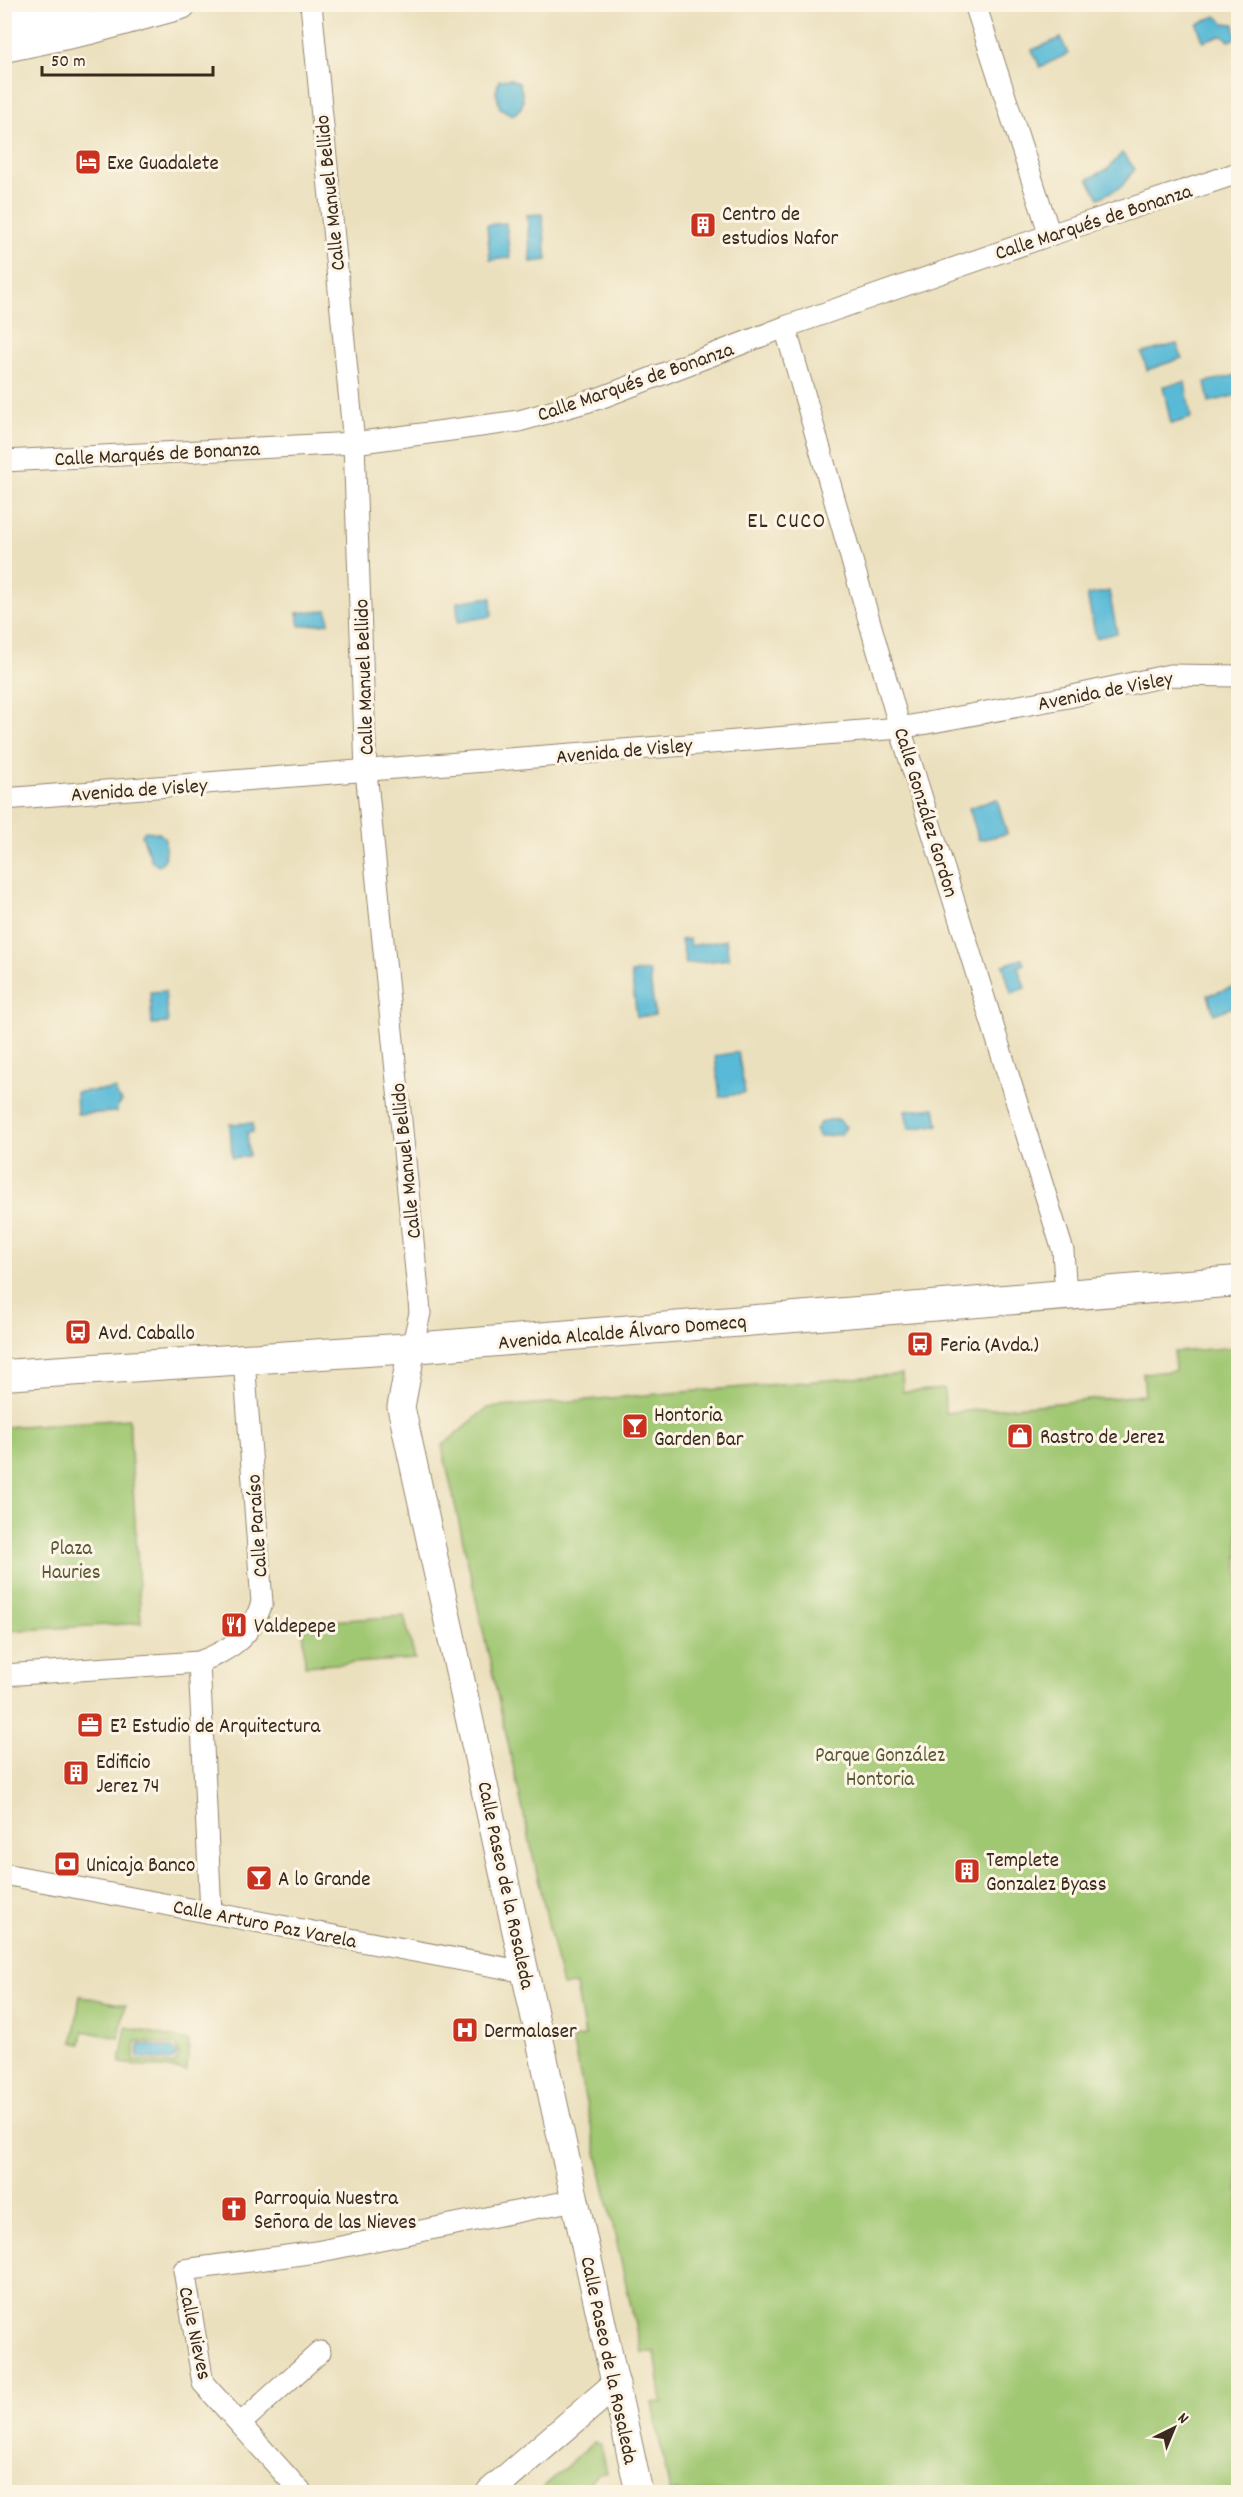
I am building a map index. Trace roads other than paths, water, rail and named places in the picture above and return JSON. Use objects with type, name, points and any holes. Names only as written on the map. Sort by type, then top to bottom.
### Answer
[{"type":"main road","points":[[12,33],[80,4]]},
{"type":"main road","points":[[12,33],[90,29],[181,4]]},
{"type":"main road","name":"Avenida Alcalde Álvaro Domecq","points":[[4,1375],[412,1348],[1239,1281]]},
{"type":"street","name":"Calle Manuel Bellido","points":[[311,4],[354,443],[366,771],[420,1313],[412,1348]]},
{"type":"street","points":[[975,4],[1050,235]]},
{"type":"street","name":"Calle Marqués de Bonanza","points":[[4,461],[354,443],[519,421],[600,398],[785,327],[1050,235],[1239,173]]},
{"type":"street","name":"Calle González Gordon","points":[[785,327],[900,728],[1064,1251],[1066,1295]]},
{"type":"street","name":"Avenida de Visley","points":[[4,799],[900,728],[1068,697],[1170,675],[1239,676]]},
{"type":"street","name":"Calle Paseo de la Rosaleda","points":[[412,1348],[401,1407],[639,2493]]},
{"type":"street","name":"Calle Paraíso","points":[[4,1675],[199,1662],[222,1653],[240,1639],[256,1621],[262,1603],[244,1359]]},
{"type":"street","points":[[199,1662],[211,1913]]},
{"type":"street","name":"Calle Arturo Paz Varela","points":[[4,1874],[526,1972]]},
{"type":"street","name":"Calle Nieves","points":[[301,2493],[203,2383],[184,2270],[315,2252],[575,2200]]},
{"type":"street","points":[[240,2424],[320,2352]]},
{"type":"street","points":[[496,2490],[616,2384]]},
{"type":"water","points":[[1216,16],[1224,23],[1234,24],[1236,37],[1230,41],[1222,35],[1203,41],[1197,24]]},
{"type":"water","points":[[1061,38],[1068,54],[1040,67],[1032,50]]},
{"type":"water","points":[[511,79],[519,83],[523,98],[520,109],[512,115],[500,108],[496,92],[499,80]]},
{"type":"water","points":[[1122,153],[1135,169],[1121,187],[1099,198],[1088,179],[1108,169]]},
{"type":"water","points":[[542,214],[547,260],[531,262],[527,215]]},
{"type":"water","points":[[506,223],[510,258],[490,260],[487,225]]},
{"type":"water","points":[[1177,344],[1182,358],[1147,370],[1142,353]]},
{"type":"water","points":[[1238,375],[1238,395],[1209,402],[1205,382]]},
{"type":"water","points":[[1185,382],[1191,418],[1171,424],[1163,386]]},
{"type":"water","points":[[1109,591],[1117,633],[1096,638],[1087,595]]},
{"type":"water","points":[[491,597],[492,616],[458,622],[457,602]]},
{"type":"water","points":[[327,610],[329,623],[300,626],[297,613]]},
{"type":"water","points":[[997,799],[1007,834],[979,840],[969,808]]},
{"type":"water","points":[[145,831],[159,833],[165,838],[165,859],[159,866],[152,862],[142,835]]},
{"type":"water","points":[[689,939],[690,946],[726,940],[729,959],[686,964],[681,940]]},
{"type":"water","points":[[1022,959],[1024,964],[1018,967],[1025,988],[1011,993],[1003,965]]},
{"type":"water","points":[[649,971],[655,1015],[637,1017],[631,973]]},
{"type":"water","points":[[1237,986],[1238,1005],[1214,1014],[1208,995]]},
{"type":"water","points":[[165,991],[168,1023],[152,1024],[150,992]]},
{"type":"water","points":[[738,1052],[745,1093],[720,1097],[715,1056]]},
{"type":"water","points":[[116,1089],[116,1095],[122,1101],[117,1107],[117,1112],[77,1114],[76,1092]]},
{"type":"water","points":[[935,1108],[938,1125],[909,1129],[905,1111]]},
{"type":"water","points":[[839,1120],[846,1127],[841,1134],[820,1137],[815,1130],[820,1123]]},
{"type":"water","points":[[253,1123],[253,1132],[247,1133],[249,1156],[232,1158],[230,1124]]},
{"type":"water","points":[[139,2044],[173,2048],[178,2054],[171,2061],[138,2057]]},
{"type":"place","name":"Exe Guadalete","points":[[88,162]]},
{"type":"place","name":"Centro de estudios Nafor","points":[[703,225]]},
{"type":"place","name":"Avd. Caballo","points":[[78,1332]]},
{"type":"place","name":"Feria (Avda.)","points":[[920,1344]]},
{"type":"place","name":"Hontoria Garden Bar","points":[[635,1426]]},
{"type":"place","name":"Rastro de Jerez","points":[[1020,1436]]},
{"type":"place","name":"Valdepepe","points":[[234,1625]]},
{"type":"place","name":"E² Estudio de Arquitectura","points":[[90,1725]]},
{"type":"place","name":"Edificio Jerez 74","points":[[76,1773]]},
{"type":"place","name":"Unicaja Banco","points":[[67,1864]]},
{"type":"place","name":"Templete Gonzalez Byass","points":[[967,1871]]},
{"type":"place","name":"A lo Grande","points":[[259,1878]]},
{"type":"place","name":"Dermalaser","points":[[465,2030]]},
{"type":"place","name":"Parroquia Nuestra Señora de las Nieves","points":[[234,2209]]},
{"type":"district","name":"EL CUCO","points":[[787,519]]},
{"type":"park label","name":"Plaza Hauries","points":[[71,1559]]},
{"type":"park label","name":"Parque González Hontoria","points":[[880,1766]]}]
